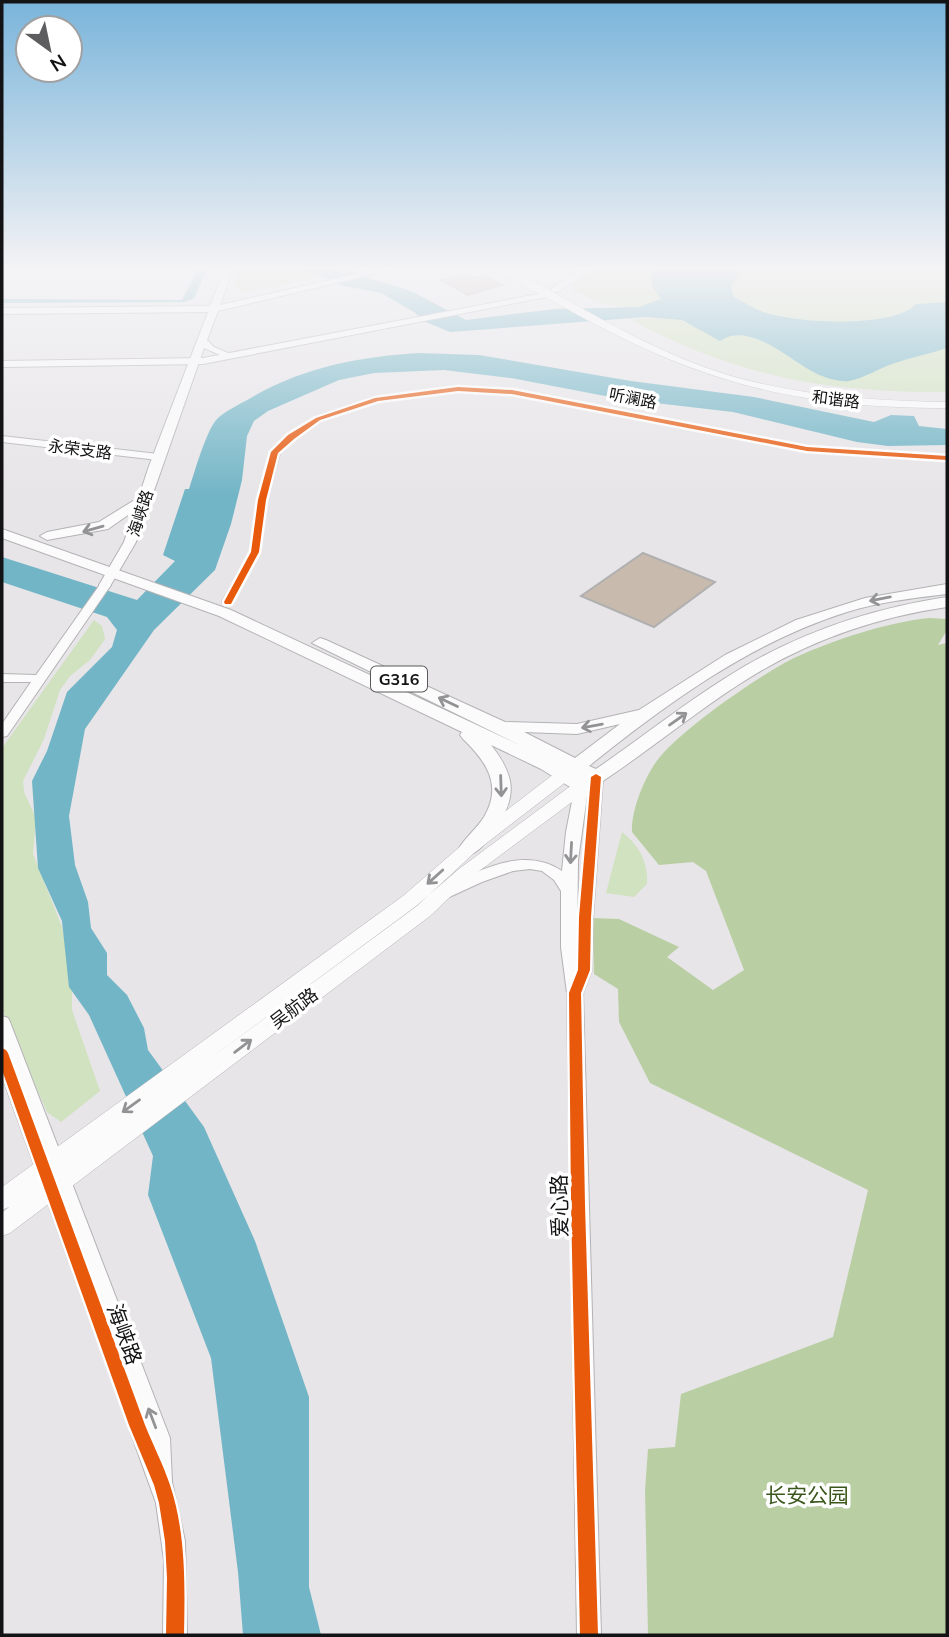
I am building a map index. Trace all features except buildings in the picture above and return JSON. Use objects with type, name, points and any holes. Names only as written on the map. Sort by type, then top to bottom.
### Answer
[{"type":"highway","points":[[47,536],[103,526],[133,505]]},
{"type":"highway","name":"G316","points":[[2,523],[47,536],[113,565]]},
{"type":"highway","name":"G316","points":[[2,533],[113,565],[192,595],[446,717],[571,770]]},
{"type":"highway","points":[[571,770],[618,734],[739,653],[797,626],[872,601],[947,589]]},
{"type":"highway","name":"G316","points":[[192,595],[228,602],[485,719],[589,782]]},
{"type":"highway","points":[[589,782],[732,681],[795,646],[863,619],[947,602]]},
{"type":"highway","points":[[485,719],[527,728],[576,729],[657,708]]},
{"type":"highway","points":[[446,717],[488,752],[500,772],[502,789],[498,814],[469,848]]},
{"type":"highway","points":[[618,734],[625,744],[642,745]]},
{"type":"main road","name":"海峡路","points":[[113,565],[133,505],[197,343]]},
{"type":"main road","name":"海峡路","points":[[190,362],[200,343]]},
{"type":"main road","points":[[205,343],[211,349],[230,356]]},
{"type":"main road","name":"和谐路","points":[[644,343],[676,360],[751,384],[874,403],[947,402]]},
{"type":"main road","name":"和谐路","points":[[657,343],[683,357],[766,383],[853,397],[947,402]]},
{"type":"main road","name":"海峡路","points":[[102,584],[130,542],[154,457]]},
{"type":"main road","name":"吴航路","points":[[2,1226],[52,1176],[183,1079],[441,896],[571,770]]},
{"type":"main road","name":"吴航路","points":[[183,1079],[410,901],[469,848],[589,782]]},
{"type":"main road","name":"吴航路","points":[[2,1200],[52,1176]]},
{"type":"street","points":[[2,364],[190,362],[294,343]]},
{"type":"street","name":"听澜路","points":[[228,602],[255,552],[266,479],[275,452],[297,432],[318,419],[377,399],[449,390],[512,392],[807,449],[947,458]]},
{"type":"street","name":"永荣支路","points":[[2,439],[154,457]]},
{"type":"street","name":"海峡路","points":[[2,722],[102,584]]},
{"type":"street","points":[[2,678],[36,678]]},
{"type":"street","name":"海峡路","points":[[2,733],[36,678]]},
{"type":"street","points":[[575,993],[569,970],[573,821],[589,782]]},
{"type":"street","name":"爱心路","points":[[589,782],[584,970],[575,993],[589,1635]]},
{"type":"street","points":[[441,896],[482,875],[524,863],[546,867],[558,873],[570,894]]},
{"type":"street","name":"海峡路","points":[[2,1022],[52,1176],[162,1484],[173,1536],[176,1572],[175,1635]]},
{"type":"street","name":"海峡路","points":[[2,1053],[52,1176]]},
{"type":"green space","points":[[679,343],[837,343],[931,351],[947,347],[947,392],[862,389],[822,384],[783,377],[707,355]]},
{"type":"green space","name":"长安公园","points":[[929,618],[947,619],[947,630],[938,645],[947,643],[947,1635],[648,1635],[645,1490],[648,1449],[675,1447],[681,1394],[833,1337],[868,1190],[650,1083],[619,1022],[618,989],[594,974],[593,918],[619,919],[679,947],[667,957],[713,990],[744,970],[706,871],[693,862],[659,865],[632,832],[636,805],[647,777],[656,762],[682,735],[721,704],[781,665],[844,638]]},
{"type":"green space","points":[[94,620],[102,626],[105,639],[90,660],[70,676],[60,690],[44,739],[23,781],[24,792],[36,818],[33,854],[62,927],[72,974],[72,1010],[100,1091],[61,1122],[47,1112],[2,1009],[2,748]]},
{"type":"green space","points":[[622,832],[638,849],[646,868],[647,884],[634,897],[606,893]]},
{"type":"water","points":[[765,343],[947,343],[947,348],[895,363],[849,381],[839,381],[811,371]]},
{"type":"water","points":[[419,353],[479,355],[631,381],[754,397],[874,422],[891,415],[914,416],[919,426],[947,429],[947,445],[888,446],[857,442],[733,412],[621,399],[511,378],[444,370],[374,373],[339,380],[268,411],[254,421],[247,436],[242,480],[231,524],[215,570],[154,630],[85,729],[69,816],[75,865],[88,902],[91,928],[107,953],[107,975],[127,995],[144,1028],[148,1050],[204,1127],[255,1241],[309,1397],[309,1587],[321,1635],[243,1635],[238,1572],[211,1358],[148,1195],[153,1156],[89,1015],[69,987],[62,921],[38,868],[32,781],[47,751],[67,692],[112,647],[117,630],[107,617],[2,582],[2,557],[137,600],[175,561],[163,555],[185,489],[189,489],[209,432],[220,416],[269,388],[310,371],[374,357]]},
{"type":"cycle path","points":[[228,602],[255,552],[262,500],[275,452],[291,437],[318,419],[377,399],[458,389],[512,392],[807,449],[947,458]]},
{"type":"cycle path","points":[[589,1635],[575,993],[584,970],[585,917],[596,777]]},
{"type":"cycle path","points":[[2,1053],[137,1425],[162,1485],[173,1541],[176,1578],[175,1635]]}]
